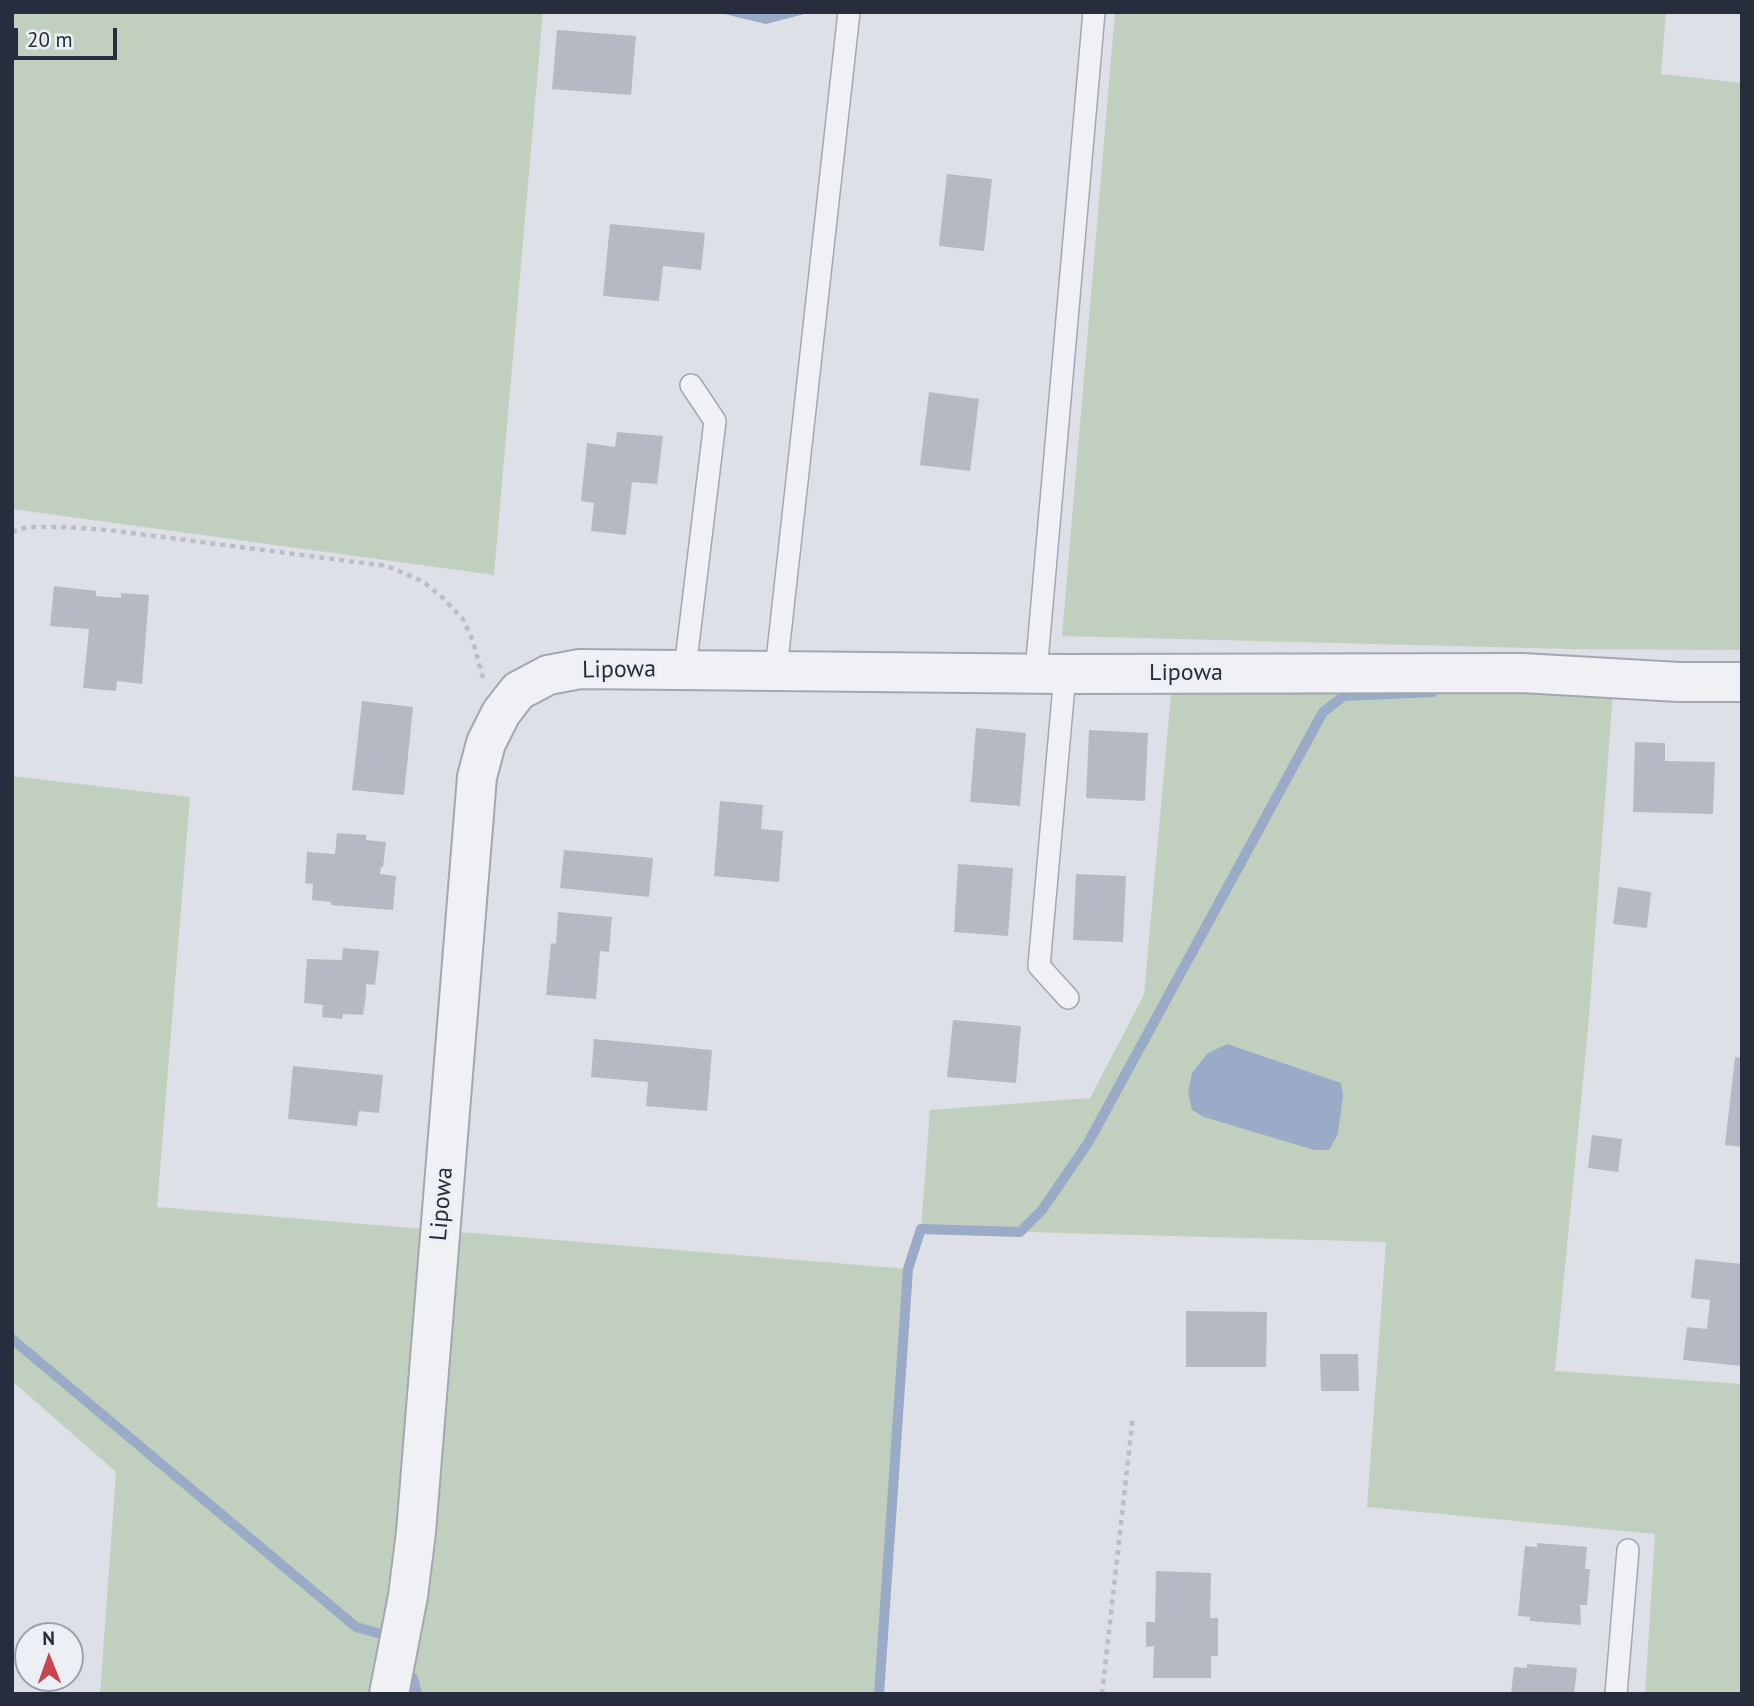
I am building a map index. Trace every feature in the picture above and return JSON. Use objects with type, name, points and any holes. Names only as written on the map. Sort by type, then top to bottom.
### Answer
[{"type":"street","name":"Lipowa","points":[[389,1694],[408,1596],[416,1532],[477,777],[486,743],[501,713],[518,691],[548,675],[579,669],[1522,673],[1679,682],[1742,682]]},
{"type":"lane","points":[[776,670],[849,12]]},
{"type":"lane","points":[[1068,998],[1039,966],[1050,673],[1094,12]]},
{"type":"lane","points":[[685,669],[715,421],[691,384]]},
{"type":"lane","points":[[1616,1694],[1628,1550]]},
{"type":"path","points":[[12,532],[27,527],[97,529],[387,566],[422,581],[443,598],[463,620],[473,641],[488,692],[501,713]]},
{"type":"path","points":[[1102,1694],[1133,1416]]},
{"type":"green space","points":[[12,12],[543,12],[494,575],[12,509]]},
{"type":"green space","points":[[1115,12],[1666,12],[1661,74],[1742,83],[1742,650],[1569,649],[1062,636]]},
{"type":"green space","points":[[1332,686],[1613,692],[1588,1029],[1555,1371],[1742,1384],[1742,1694],[1645,1694],[1655,1534],[1367,1507],[1386,1242],[921,1229],[930,1110],[1090,1098],[1144,995],[1171,694]]},
{"type":"green space","points":[[12,776],[190,797],[157,1207],[908,1269],[879,1694],[100,1694],[116,1472],[12,1381]]},
{"type":"water","points":[[716,12],[812,12],[766,24]]},
{"type":"water","points":[[1227,1044],[1341,1083],[1343,1096],[1338,1134],[1329,1150],[1314,1150],[1204,1117],[1192,1110],[1188,1092],[1192,1073],[1208,1053]]},
{"type":"building","points":[[557,30],[636,36],[631,95],[552,89]]},
{"type":"building","points":[[947,174],[992,179],[984,251],[939,246]]},
{"type":"building","points":[[610,224],[705,233],[701,270],[663,266],[659,301],[603,296]]},
{"type":"building","points":[[929,392],[979,399],[970,471],[920,465]]},
{"type":"building","points":[[617,432],[663,436],[657,484],[632,482],[626,535],[591,531],[594,503],[581,501],[587,443],[615,447]]},
{"type":"building","points":[[54,586],[96,591],[96,596],[121,598],[121,593],[149,595],[142,684],[117,681],[116,691],[83,688],[89,629],[50,626]]},
{"type":"building","points":[[362,701],[413,707],[404,795],[352,790]]},
{"type":"building","points":[[976,728],[1026,733],[1020,806],[970,802]]},
{"type":"building","points":[[1089,730],[1148,733],[1145,801],[1086,798]]},
{"type":"building","points":[[1635,742],[1665,743],[1665,761],[1715,762],[1713,814],[1633,812]]},
{"type":"building","points":[[720,801],[763,805],[761,829],[783,831],[779,882],[714,876]]},
{"type":"building","points":[[337,833],[366,835],[366,840],[386,842],[380,874],[396,876],[393,910],[331,905],[331,902],[312,900],[313,884],[305,883],[307,852],[335,854]]},
{"type":"building","points":[[564,850],[653,858],[649,897],[560,888]]},
{"type":"building","points":[[958,864],[1013,868],[1008,936],[954,932]]},
{"type":"building","points":[[1076,874],[1126,876],[1123,942],[1073,940]]},
{"type":"building","points":[[1618,887],[1651,892],[1647,928],[1613,924]]},
{"type":"building","points":[[558,912],[612,917],[609,952],[600,951],[596,999],[546,995],[551,943],[556,944]]},
{"type":"building","points":[[343,948],[379,951],[375,985],[366,984],[363,1015],[343,1014],[342,1019],[322,1017],[323,1005],[304,1003],[307,959],[342,960]]},
{"type":"building","points":[[953,1020],[1021,1026],[1016,1083],[947,1077]]},
{"type":"building","points":[[594,1039],[712,1050],[707,1111],[646,1106],[648,1082],[591,1077]]},
{"type":"building","points":[[1735,1057],[1742,1058],[1742,1147],[1725,1145]]},
{"type":"building","points":[[293,1066],[383,1075],[379,1113],[359,1111],[357,1126],[288,1119]]},
{"type":"building","points":[[1592,1135],[1622,1139],[1618,1172],[1588,1168]]},
{"type":"building","points":[[1695,1259],[1742,1264],[1742,1366],[1683,1360],[1687,1327],[1707,1329],[1710,1300],[1691,1298]]},
{"type":"building","points":[[1186,1311],[1267,1312],[1266,1367],[1186,1367]]},
{"type":"building","points":[[1320,1354],[1358,1354],[1359,1391],[1321,1391]]},
{"type":"building","points":[[1537,1543],[1587,1547],[1585,1569],[1590,1569],[1587,1605],[1580,1605],[1581,1625],[1530,1621],[1530,1617],[1518,1616],[1525,1546],[1537,1547]]},
{"type":"building","points":[[1156,1571],[1211,1573],[1210,1618],[1218,1618],[1218,1656],[1211,1656],[1211,1678],[1153,1678],[1154,1646],[1146,1647],[1146,1622],[1155,1622]]},
{"type":"building","points":[[1527,1664],[1577,1668],[1574,1694],[1511,1694],[1514,1667],[1527,1668]]},
{"type":"waterway","points":[[879,1694],[908,1269],[921,1229],[1020,1232],[1042,1210],[1088,1143],[1323,712],[1344,696],[1433,692]]},
{"type":"waterway","points":[[12,1339],[356,1627],[377,1633]]},
{"type":"waterway","points":[[413,1678],[417,1694]]}]
